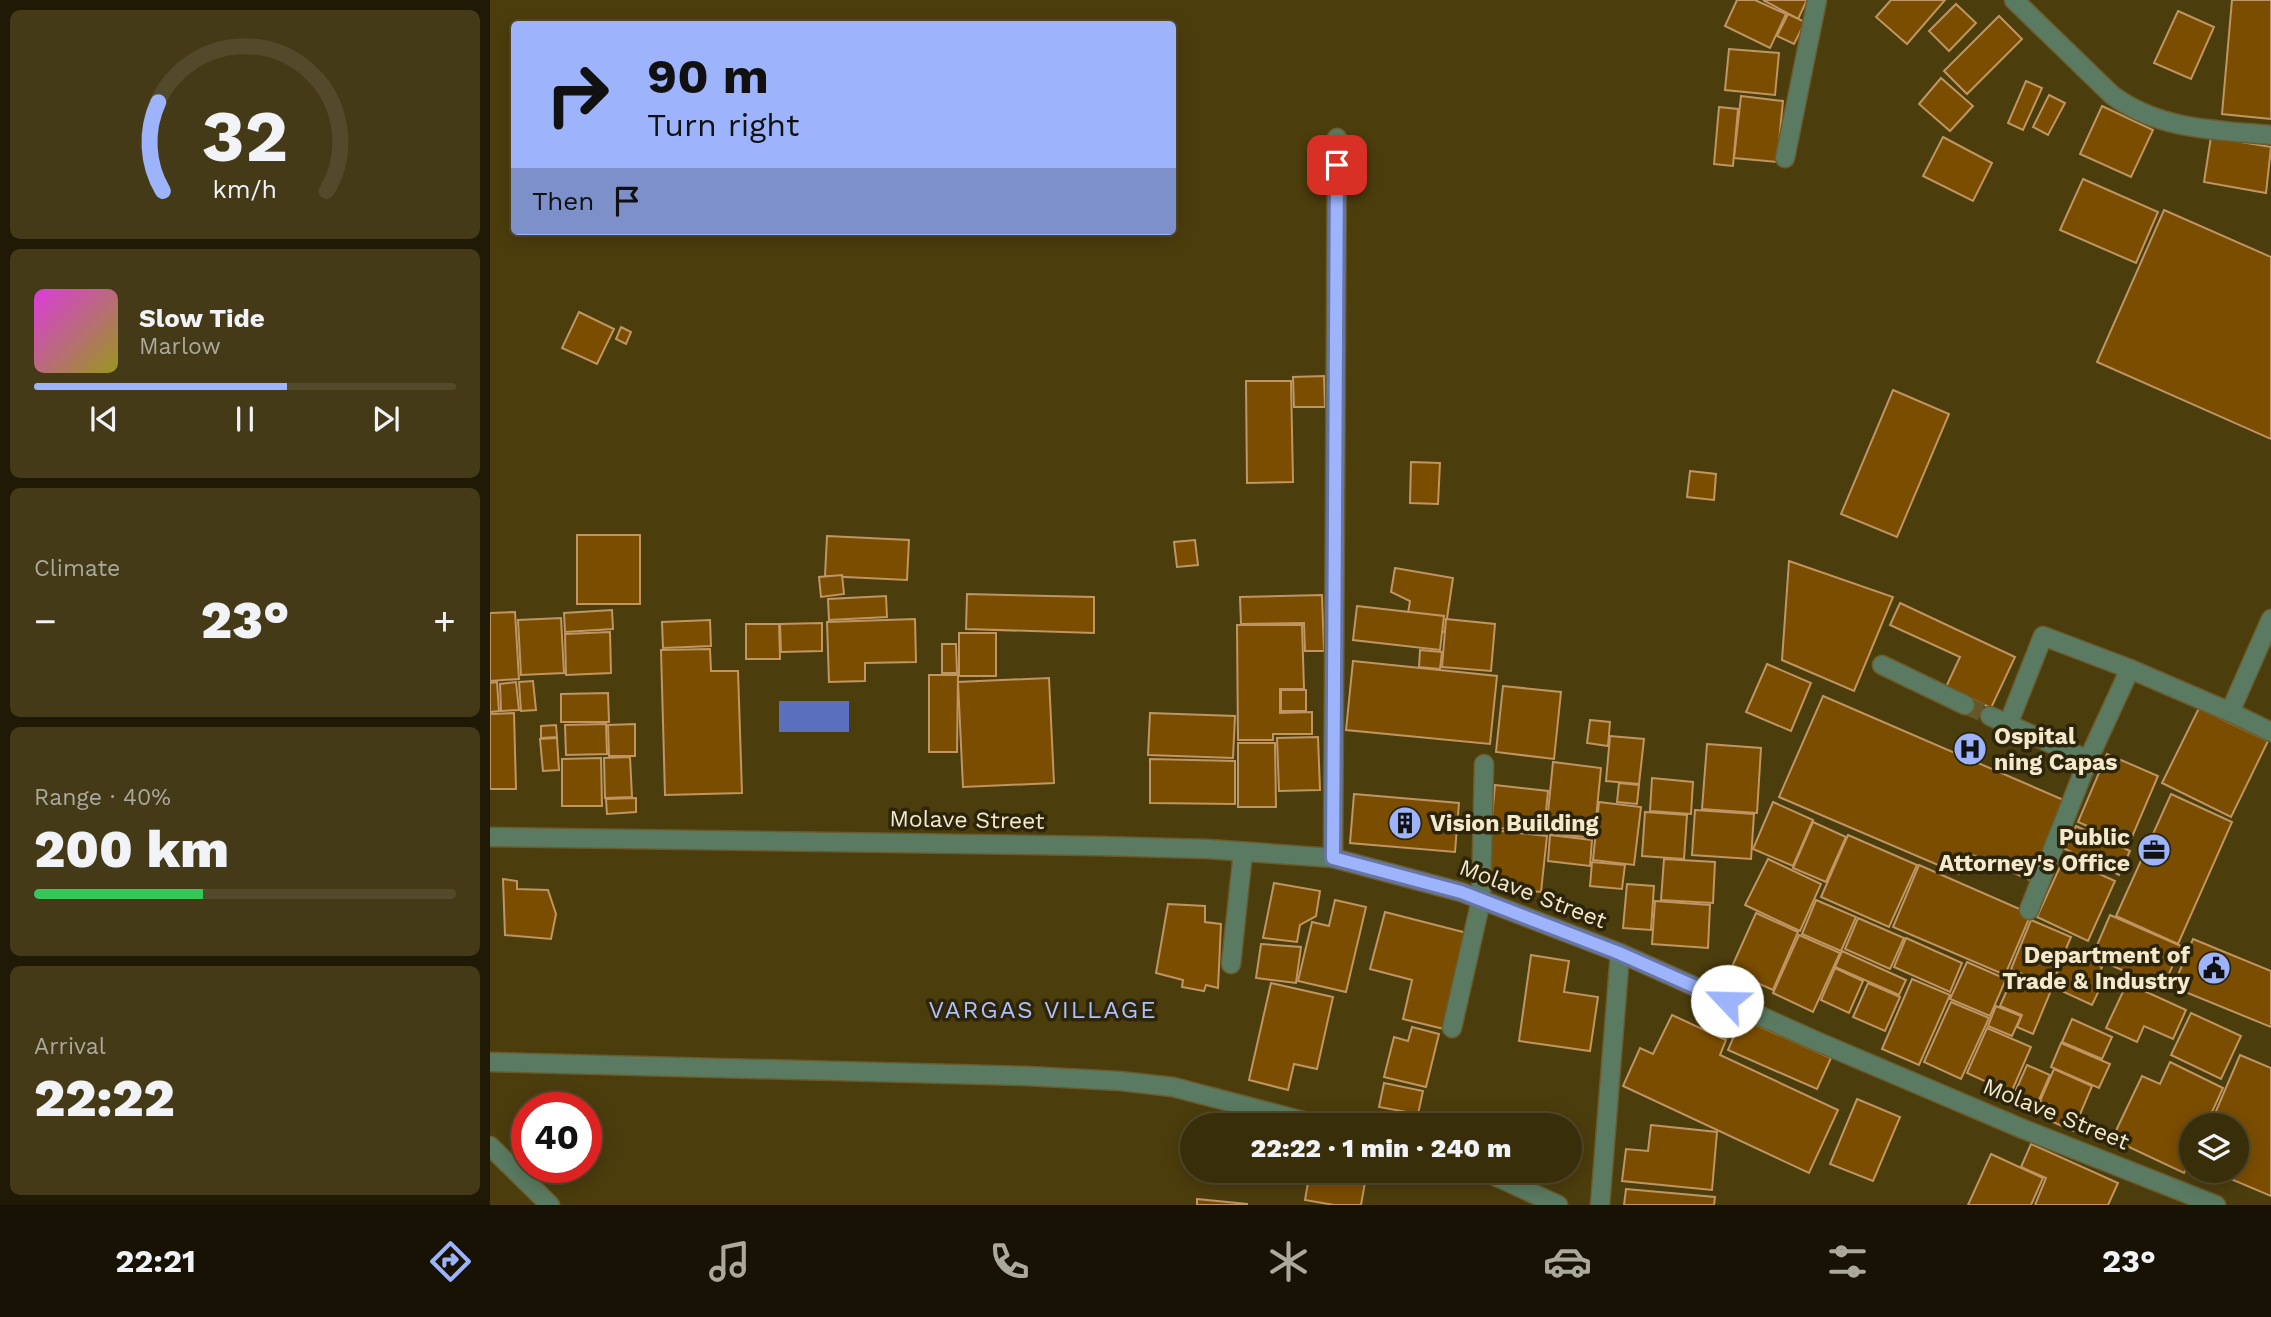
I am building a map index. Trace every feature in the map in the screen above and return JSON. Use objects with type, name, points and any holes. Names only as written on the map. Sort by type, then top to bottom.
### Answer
[{"type":"street","points":[[1785,158],[1817,0]]},
{"type":"street","points":[[2014,0],[2112,95],[2130,108],[2158,121],[2195,129],[2271,135]]},
{"type":"street","points":[[1333,858],[1337,138]]},
{"type":"street","points":[[2230,712],[2271,619]]},
{"type":"street","points":[[2008,722],[2043,636],[2130,669],[2271,732]]},
{"type":"street","points":[[1882,665],[1965,705]]},
{"type":"street","points":[[2029,910],[2088,760],[2130,669]]},
{"type":"street","points":[[1990,716],[2088,760]]},
{"type":"street","points":[[1452,1028],[1481,900],[1484,764]]},
{"type":"street","name":"Molave Street","points":[[490,837],[1072,846],[1333,858],[1414,877],[1619,953],[2023,1129],[2216,1205]]},
{"type":"street","points":[[1231,964],[1242,852]]},
{"type":"street","points":[[1600,1205],[1619,953]]},
{"type":"street","points":[[490,1062],[1027,1076],[1120,1081],[1173,1087],[1272,1113]]},
{"type":"street","points":[[490,1146],[550,1205]]},
{"type":"street","points":[[1510,1183],[1558,1205]]},
{"type":"water","points":[[779,701],[849,701],[849,732],[779,732]]},
{"type":"building","points":[[1737,0],[1755,0],[1786,14],[1770,48],[1725,26]]},
{"type":"building","points":[[1763,0],[1807,0],[1798,19]]},
{"type":"building","points":[[1891,0],[1945,0],[1907,44],[1876,17]]},
{"type":"building","points":[[2232,0],[2271,0],[2271,119],[2222,114]]},
{"type":"building","points":[[1956,4],[1976,23],[1949,51],[1929,31]]},
{"type":"building","points":[[2178,11],[2214,27],[2191,79],[2154,63]]},
{"type":"building","points":[[1788,14],[1805,22],[1794,44],[1777,36]]},
{"type":"building","points":[[1999,16],[2022,39],[1967,94],[1944,71]]},
{"type":"building","points":[[1729,49],[1779,53],[1775,95],[1725,90]]},
{"type":"building","points":[[1941,78],[1973,106],[1950,131],[1919,104]]},
{"type":"building","points":[[2026,81],[2042,88],[2023,130],[2008,123]]},
{"type":"building","points":[[2049,95],[2065,103],[2048,135],[2033,127]]},
{"type":"building","points":[[1741,96],[1783,101],[1777,162],[1734,158]]},
{"type":"building","points":[[2102,106],[2153,130],[2131,177],[2080,154]]},
{"type":"building","points":[[1719,107],[1738,109],[1733,166],[1714,164]]},
{"type":"building","points":[[1943,137],[1992,163],[1973,201],[1923,176]]},
{"type":"building","points":[[2211,137],[2271,147],[2266,193],[2204,182]]},
{"type":"building","points":[[2083,179],[2158,212],[2136,263],[2060,230]]},
{"type":"building","points":[[2164,210],[2271,257],[2271,439],[2097,362]]},
{"type":"building","points":[[579,312],[614,329],[597,364],[562,348]]},
{"type":"building","points":[[621,327],[631,332],[626,344],[616,339]]},
{"type":"building","points":[[1324,376],[1325,407],[1294,407],[1293,377]]},
{"type":"building","points":[[1246,381],[1291,381],[1293,482],[1247,483]]},
{"type":"building","points":[[1893,390],[1949,414],[1897,537],[1841,514]]},
{"type":"building","points":[[1411,462],[1440,463],[1438,504],[1410,503]]},
{"type":"building","points":[[1690,471],[1716,474],[1714,500],[1687,497]]},
{"type":"building","points":[[577,535],[640,535],[640,604],[577,604]]},
{"type":"building","points":[[827,536],[909,540],[907,580],[825,576]]},
{"type":"building","points":[[1195,540],[1198,565],[1177,567],[1174,542]]},
{"type":"building","points":[[1789,561],[1893,597],[1854,691],[1782,660]]},
{"type":"building","points":[[1395,568],[1453,578],[1445,632],[1406,626],[1410,601],[1391,592]]},
{"type":"building","points":[[842,575],[844,594],[821,597],[819,577]]},
{"type":"building","points":[[967,594],[1094,597],[1094,633],[966,629]]},
{"type":"building","points":[[1322,595],[1324,651],[1305,651],[1304,623],[1241,624],[1240,597]]},
{"type":"building","points":[[886,596],[887,617],[829,620],[828,599]]},
{"type":"building","points":[[1900,603],[2015,657],[1991,708],[1946,687],[1960,657],[1890,625]]},
{"type":"building","points":[[1357,606],[1444,616],[1440,650],[1353,640]]},
{"type":"building","points":[[612,610],[613,629],[565,632],[564,613]]},
{"type":"building","points":[[515,612],[519,679],[490,681],[490,613]]},
{"type":"building","points":[[561,618],[564,673],[521,675],[518,620]]},
{"type":"building","points":[[915,619],[916,662],[865,663],[865,681],[829,682],[827,622]]},
{"type":"building","points":[[1446,619],[1495,624],[1491,671],[1442,667]]},
{"type":"building","points":[[710,620],[711,646],[663,648],[662,622]]},
{"type":"building","points":[[822,623],[822,651],[781,652],[780,624]]},
{"type":"building","points":[[746,624],[779,624],[780,659],[746,659]]},
{"type":"building","points":[[1237,625],[1302,625],[1304,689],[1280,689],[1280,713],[1312,712],[1312,734],[1273,734],[1273,740],[1238,740]]},
{"type":"building","points":[[610,632],[611,673],[566,675],[565,634]]},
{"type":"building","points":[[959,633],[996,633],[996,676],[959,676]]},
{"type":"building","points":[[942,644],[956,644],[957,673],[942,673]]},
{"type":"building","points":[[710,649],[711,671],[738,671],[742,793],[665,795],[661,650]]},
{"type":"building","points":[[1420,650],[1442,652],[1440,669],[1419,667]]},
{"type":"building","points":[[1353,661],[1497,676],[1490,744],[1346,730]]},
{"type":"building","points":[[1767,664],[1811,683],[1791,731],[1746,712]]},
{"type":"building","points":[[929,675],[958,675],[957,752],[929,752]]},
{"type":"building","points":[[1049,678],[1054,783],[963,787],[958,682]]},
{"type":"building","points":[[533,681],[536,710],[521,711],[519,682]]},
{"type":"building","points":[[497,682],[499,711],[490,712],[490,683]]},
{"type":"building","points":[[516,682],[519,710],[501,711],[500,684]]},
{"type":"building","points":[[1503,686],[1561,692],[1554,759],[1496,752]]},
{"type":"building","points":[[1281,690],[1306,690],[1306,711],[1281,711]]},
{"type":"building","points":[[608,693],[609,722],[561,722],[561,694]]},
{"type":"building","points":[[1823,696],[2066,801],[2032,881],[1968,853],[1959,874],[1779,797]]},
{"type":"building","points":[[2199,708],[2268,741],[2231,817],[2162,783]]},
{"type":"building","points":[[514,713],[516,789],[490,789],[490,714]]},
{"type":"building","points":[[1150,713],[1235,716],[1233,758],[1148,755]]},
{"type":"building","points":[[1590,720],[1610,722],[1608,746],[1587,743]]},
{"type":"building","points":[[606,724],[607,754],[566,755],[565,725]]},
{"type":"building","points":[[635,724],[635,756],[609,756],[608,725]]},
{"type":"building","points":[[556,725],[557,737],[541,738],[541,726]]},
{"type":"building","points":[[1610,736],[1644,739],[1639,784],[1606,781]]},
{"type":"building","points":[[1318,737],[1320,790],[1279,791],[1277,738]]},
{"type":"building","points":[[557,738],[559,770],[543,771],[540,739]]},
{"type":"building","points":[[1238,743],[1275,743],[1276,807],[1238,807]]},
{"type":"building","points":[[1707,744],[1761,748],[1757,813],[1702,809]]},
{"type":"building","points":[[2107,754],[2158,776],[2129,844],[2078,822]]},
{"type":"building","points":[[630,757],[632,797],[605,798],[604,758]]},
{"type":"building","points":[[601,758],[602,806],[562,806],[562,759]]},
{"type":"building","points":[[1150,759],[1235,761],[1235,804],[1150,803]]},
{"type":"building","points":[[1553,762],[1601,768],[1594,838],[1546,833]]},
{"type":"building","points":[[1652,778],[1693,782],[1691,814],[1650,811]]},
{"type":"building","points":[[1619,783],[1639,785],[1637,804],[1617,802]]},
{"type":"building","points":[[1495,785],[1548,791],[1544,833],[1491,827]]},
{"type":"building","name":"Vision Building","points":[[1354,794],[1459,803],[1455,852],[1350,843]]},
{"type":"building","points":[[2171,794],[2232,822],[2178,944],[2116,916]]},
{"type":"building","points":[[636,798],[636,812],[607,814],[606,799]]},
{"type":"building","points":[[1599,802],[1641,807],[1634,865],[1593,860]]},
{"type":"building","points":[[1773,802],[1813,820],[1793,866],[1753,849]]},
{"type":"building","points":[[1695,810],[1754,814],[1751,859],[1692,855]]},
{"type":"building","points":[[1645,812],[1687,815],[1684,859],[1642,856]]},
{"type":"building","points":[[1813,822],[1846,837],[1826,882],[1793,868]]},
{"type":"building","points":[[2076,826],[2130,851],[2119,875],[2065,849]]},
{"type":"building","points":[[1492,830],[1547,836],[1541,892],[1486,887]]},
{"type":"building","points":[[1550,835],[1592,840],[1590,866],[1548,861]]},
{"type":"building","points":[[1848,835],[1917,865],[1889,927],[1821,897]]},
{"type":"building","points":[[2064,858],[2115,881],[2088,941],[2037,917]]},
{"type":"building","points":[[1664,859],[1715,862],[1713,903],[1661,900]]},
{"type":"building","points":[[1768,859],[1821,884],[1800,931],[1745,905]]},
{"type":"building","points":[[1592,862],[1625,865],[1622,889],[1590,886]]},
{"type":"building","points":[[1919,865],[2031,914],[2005,975],[1893,927]]},
{"type":"building","points":[[503,879],[517,881],[517,889],[548,890],[556,914],[551,939],[505,935]]},
{"type":"building","points":[[1274,883],[1320,891],[1316,916],[1300,925],[1297,942],[1263,938]]},
{"type":"building","points":[[1627,884],[1654,886],[1651,930],[1623,928]]},
{"type":"building","points":[[1335,900],[1366,907],[1346,992],[1298,981],[1312,922],[1329,926]]},
{"type":"building","points":[[1816,900],[1856,917],[1841,951],[1802,934]]},
{"type":"building","points":[[1655,901],[1710,905],[1708,948],[1652,944]]},
{"type":"building","points":[[1168,904],[1205,906],[1205,922],[1221,924],[1218,988],[1206,985],[1204,991],[1182,987],[1183,980],[1156,973]]},
{"type":"building","points":[[1385,912],[1467,933],[1444,1029],[1403,1019],[1412,980],[1370,969]]},
{"type":"building","points":[[1756,913],[1798,932],[1773,990],[1730,971]]},
{"type":"building","points":[[2110,915],[2181,946],[2163,988],[2092,957]]},
{"type":"building","points":[[1858,918],[1904,938],[1890,969],[1845,949]]},
{"type":"building","points":[[2031,920],[2071,937],[2050,986],[2011,969]]},
{"type":"building","points":[[1799,935],[1840,953],[1813,1012],[1773,993]]},
{"type":"building","points":[[1906,938],[1962,963],[1950,992],[1894,967]]},
{"type":"building","points":[[2193,939],[2271,971],[2271,1027],[2173,987]]},
{"type":"building","points":[[1261,944],[1301,947],[1296,983],[1256,978]]},
{"type":"building","points":[[1842,951],[1906,980],[1899,995],[1835,967]]},
{"type":"building","points":[[2067,951],[2102,967],[2096,980],[2103,982],[2092,1005],[2051,986]]},
{"type":"building","points":[[1531,955],[1569,961],[1564,992],[1598,997],[1590,1051],[1519,1041]]},
{"type":"building","points":[[1967,962],[2006,979],[1990,1016],[1950,999]]},
{"type":"building","points":[[1835,968],[1863,981],[1849,1013],[1821,1000]]},
{"type":"building","points":[[2015,972],[2052,988],[2033,1034],[2017,1027],[2022,1015],[2000,1006]]},
{"type":"building","points":[[1912,979],[1950,995],[1919,1065],[1882,1049]]},
{"type":"building","points":[[1271,983],[1333,997],[1317,1069],[1294,1064],[1288,1090],[1249,1080]]},
{"type":"building","points":[[1868,983],[1900,997],[1885,1031],[1853,1017]]},
{"type":"building","points":[[2127,983],[2186,1010],[2173,1039],[2144,1026],[2137,1042],[2106,1028]]},
{"type":"building","points":[[1951,1002],[1989,1018],[1961,1079],[1924,1062]]},
{"type":"building","points":[[1996,1006],[2021,1016],[2012,1036],[1988,1026]]},
{"type":"building","points":[[2191,1013],[2241,1036],[2221,1079],[2171,1055]]},
{"type":"building","points":[[1672,1015],[1726,1040],[1720,1055],[1838,1110],[1809,1173],[1623,1086],[1640,1048],[1653,1054]]},
{"type":"building","points":[[1734,1015],[1831,1058],[1817,1089],[1728,1050],[1734,1036],[1727,1032]]},
{"type":"building","points":[[2072,1019],[2112,1037],[2102,1059],[2062,1042]]},
{"type":"building","points":[[1412,1027],[1439,1034],[1426,1087],[1384,1077],[1394,1037],[1408,1041]]},
{"type":"building","points":[[1987,1028],[2031,1047],[2011,1093],[1967,1073]]},
{"type":"building","points":[[2061,1043],[2110,1064],[2099,1088],[2051,1067]]},
{"type":"building","points":[[2240,1055],[2271,1068],[2271,1196],[2240,1183],[2249,1183],[2249,1113],[2215,1113]]},
{"type":"building","points":[[2170,1062],[2223,1088],[2212,1113],[2179,1113],[2179,1171],[2112,1139],[2142,1076],[2160,1084]]},
{"type":"building","points":[[2027,1065],[2050,1075],[2035,1109],[2012,1099]]},
{"type":"building","points":[[2054,1069],[2092,1086],[2073,1131],[2044,1118],[2050,1105],[2040,1101]]},
{"type":"building","points":[[1384,1083],[1423,1091],[1418,1113],[1379,1107]]},
{"type":"building","points":[[1857,1099],[1900,1117],[1873,1181],[1830,1164]]},
{"type":"building","points":[[1651,1125],[1717,1132],[1712,1190],[1622,1181],[1626,1149],[1648,1151]]},
{"type":"building","points":[[2031,1144],[2118,1183],[2108,1205],[2035,1205],[2046,1178],[2021,1167]]},
{"type":"building","points":[[1991,1154],[2043,1178],[2031,1205],[1968,1205]]},
{"type":"building","points":[[1308,1183],[1365,1183],[1361,1205],[1334,1205],[1305,1200]]},
{"type":"building","points":[[1626,1189],[1715,1197],[1714,1205],[1624,1205]]},
{"type":"building","points":[[1197,1199],[1247,1204],[1247,1205],[1197,1205]]},
{"type":"tunnel","points":[[1965,705],[1990,716]]},
{"type":"place","name":"Ospital ning Capas","points":[[1970,749]]},
{"type":"place","name":"Vision Building","points":[[1405,823]]},
{"type":"place","name":"Public Attorney's Office","points":[[2154,850]]},
{"type":"place","name":"Department of Trade & Industry","points":[[2214,968]]},
{"type":"district","name":"VARGAS VILLAGE","points":[[1043,1010]]},
{"type":"route","points":[[1337,165],[1333,858],[1414,877],[1461,892],[1619,953],[1727,1001]]}]
